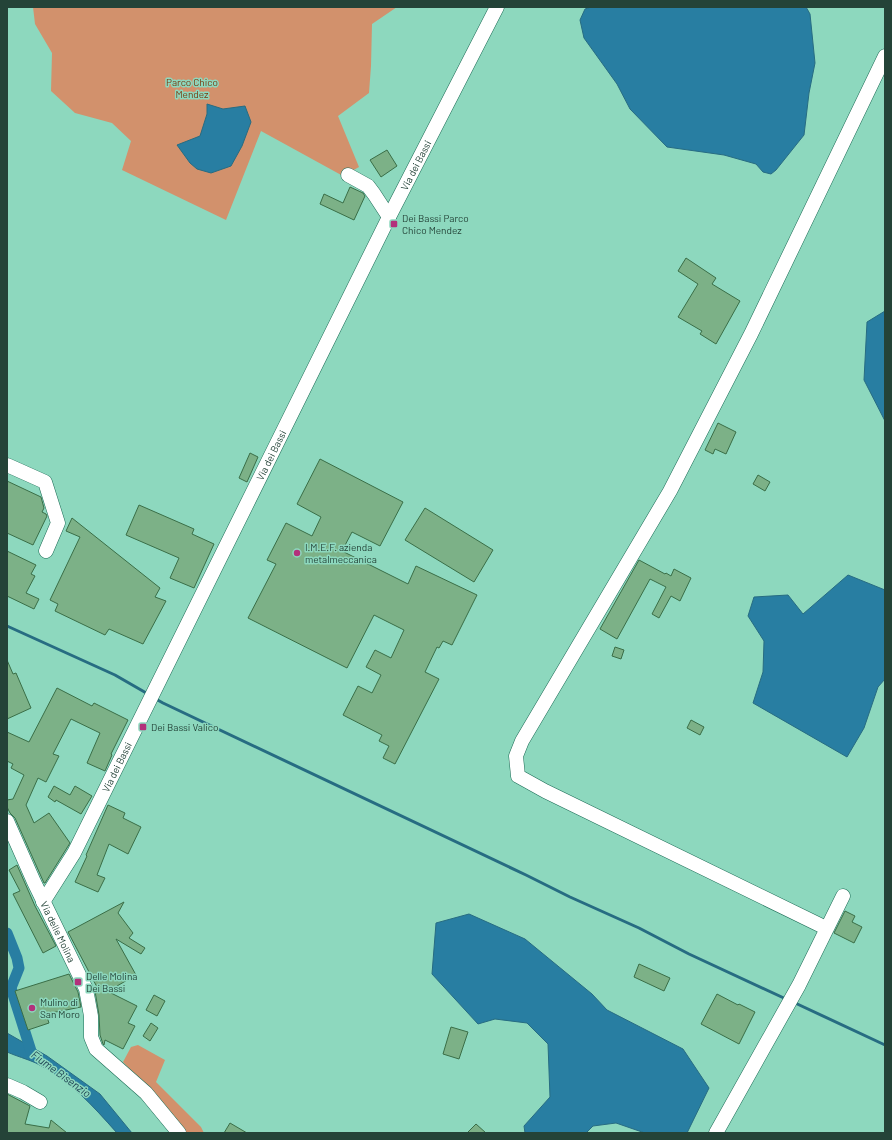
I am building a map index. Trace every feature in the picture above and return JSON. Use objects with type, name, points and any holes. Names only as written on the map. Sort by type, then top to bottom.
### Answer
[{"type":"street","name":"Via dei Bassi","points":[[43,902],[74,853],[389,217],[497,7]]},
{"type":"street","points":[[826,928],[545,791],[518,776],[516,756],[522,742],[670,491],[751,334],[885,56]]},
{"type":"street","points":[[348,175],[368,186],[389,217]]},
{"type":"street","points":[[7,465],[45,482],[58,523],[46,551]]},
{"type":"street","name":"Via delle Molina","points":[[7,821],[43,902],[86,989],[91,1016],[91,1037],[96,1049],[146,1093],[179,1133]]},
{"type":"street","points":[[716,1133],[799,984],[843,896]]},
{"type":"street","points":[[7,1085],[40,1102]]},
{"type":"green space","name":"Parco Chico Mendez","points":[[33,7],[397,7],[372,24],[369,93],[338,116],[359,167],[343,176],[261,131],[226,220],[122,170],[131,141],[112,123],[75,113],[51,91],[52,53],[35,24]]},
{"type":"green space","points":[[138,1045],[165,1060],[156,1082],[201,1127],[204,1133],[186,1133],[168,1110],[123,1062],[131,1047]]},
{"type":"water","points":[[591,7],[806,7],[810,14],[815,63],[809,93],[804,135],[776,170],[771,174],[763,172],[756,164],[724,155],[667,147],[630,109],[617,84],[584,38],[580,20],[585,9]]},
{"type":"water","points":[[207,104],[223,109],[245,106],[251,122],[242,146],[231,166],[211,173],[197,169],[190,163],[177,145],[200,136],[207,114]]},
{"type":"water","points":[[885,311],[885,421],[864,380],[867,322]]},
{"type":"water","points":[[848,575],[885,590],[885,679],[878,687],[864,728],[847,757],[753,703],[763,672],[764,641],[748,616],[754,597],[788,595],[803,614]]},
{"type":"water","points":[[469,914],[525,939],[592,994],[607,1010],[683,1049],[709,1088],[687,1133],[645,1133],[616,1123],[593,1126],[586,1133],[525,1133],[524,1126],[550,1097],[548,1044],[527,1023],[495,1019],[478,1024],[432,974],[436,923]]},
{"type":"water","name":"Fiume Bisenzio","points":[[7,1033],[47,1056],[100,1094],[132,1133],[117,1133],[90,1103],[70,1085],[48,1069],[7,1052]]},
{"type":"building","points":[[387,150],[397,166],[381,177],[370,160]]},
{"type":"building","points":[[350,187],[363,193],[365,196],[354,220],[320,204],[324,194],[343,203]]},
{"type":"building","points":[[686,258],[716,278],[712,284],[740,301],[716,344],[700,334],[702,331],[678,317],[698,284],[678,271]]},
{"type":"building","points":[[718,423],[736,432],[726,454],[715,449],[713,454],[705,450]]},
{"type":"building","points":[[250,453],[258,457],[247,482],[239,478]]},
{"type":"building","points":[[320,459],[403,502],[380,546],[352,532],[342,551],[408,584],[416,566],[477,595],[452,645],[443,641],[439,648],[437,647],[425,672],[439,679],[395,764],[383,758],[389,746],[379,741],[382,735],[343,715],[358,686],[372,693],[381,675],[366,667],[375,650],[391,658],[404,630],[374,615],[347,668],[248,618],[276,564],[267,560],[286,523],[312,536],[321,517],[297,504]]},
{"type":"building","points":[[758,475],[770,482],[765,491],[753,484]]},
{"type":"building","points":[[7,481],[41,497],[44,508],[42,512],[47,516],[33,545],[7,533]]},
{"type":"building","points":[[139,505],[194,529],[192,534],[214,544],[194,588],[170,578],[179,558],[126,535]]},
{"type":"building","points":[[425,508],[493,550],[474,582],[405,540]]},
{"type":"building","points":[[72,518],[160,588],[155,597],[166,601],[143,644],[109,629],[105,635],[55,611],[58,604],[50,600],[80,537],[66,531]]},
{"type":"building","points":[[7,551],[36,565],[31,574],[35,576],[26,593],[39,599],[34,609],[7,596]]},
{"type":"building","points":[[639,560],[665,574],[666,573],[671,576],[674,569],[691,578],[680,601],[671,596],[659,618],[652,614],[666,587],[650,579],[617,639],[600,629]]},
{"type":"building","points":[[615,647],[624,650],[621,659],[612,656]]},
{"type":"building","points":[[7,660],[13,674],[16,673],[31,708],[7,719]]},
{"type":"building","points":[[57,688],[92,706],[94,703],[128,720],[111,754],[112,755],[105,771],[87,763],[100,733],[71,719],[53,754],[59,756],[46,782],[38,778],[26,805],[34,823],[49,813],[70,843],[44,883],[15,818],[7,807],[7,800],[13,799],[24,775],[11,768],[13,764],[7,761],[7,732],[29,742]]},
{"type":"building","points":[[691,720],[704,727],[700,735],[687,728]]},
{"type":"building","points":[[54,786],[70,795],[75,786],[92,796],[81,814],[56,800],[55,802],[48,797]]},
{"type":"building","points":[[108,805],[125,813],[123,818],[141,827],[128,854],[109,844],[97,875],[105,878],[98,892],[75,882]]},
{"type":"building","points":[[17,865],[35,906],[56,946],[43,953],[13,894],[20,891],[9,870]]},
{"type":"building","points":[[124,902],[118,913],[133,933],[129,938],[145,948],[141,954],[116,939],[136,975],[117,986],[119,989],[111,993],[137,1006],[128,1023],[135,1026],[123,1049],[105,1040],[104,1045],[103,1044],[100,1035],[99,1015],[95,991],[98,989],[68,932]]},
{"type":"building","points":[[845,911],[855,916],[852,922],[862,927],[854,943],[834,933]]},
{"type":"building","points":[[639,964],[670,978],[664,991],[634,977]]},
{"type":"building","points":[[69,974],[78,992],[81,1007],[46,1014],[49,1023],[28,1030],[15,991]]},
{"type":"building","points":[[717,994],[755,1012],[739,1044],[701,1024]]},
{"type":"building","points":[[154,995],[165,1001],[157,1016],[146,1010]]},
{"type":"building","points":[[151,1023],[158,1028],[150,1041],[143,1036]]},
{"type":"building","points":[[451,1027],[468,1032],[459,1059],[443,1054]]},
{"type":"building","points":[[7,1094],[30,1106],[25,1124],[49,1128],[51,1120],[67,1133],[7,1133]]},
{"type":"building","points":[[230,1123],[247,1133],[224,1133]]},
{"type":"building","points":[[476,1124],[486,1133],[467,1133]]},
{"type":"waterway","points":[[7,626],[115,675],[148,694]]},
{"type":"waterway","points":[[154,698],[786,999]]},
{"type":"waterway","name":"Fiume Bisenzio","points":[[7,933],[17,958],[19,968],[11,988],[31,1051]]},
{"type":"waterway","points":[[793,1002],[885,1045]]},
{"type":"place","name":"Dei Bassi Parco Chico Mendez","points":[[394,224]]},
{"type":"place","name":"I.M.E.F. azienda metalmeccanica","points":[[297,553]]},
{"type":"place","name":"Dei Bassi Valico","points":[[143,727]]},
{"type":"place","name":"Delle Molina Dei Bassi","points":[[78,982]]},
{"type":"place","name":"Mulino di San Moro","points":[[32,1008]]}]
